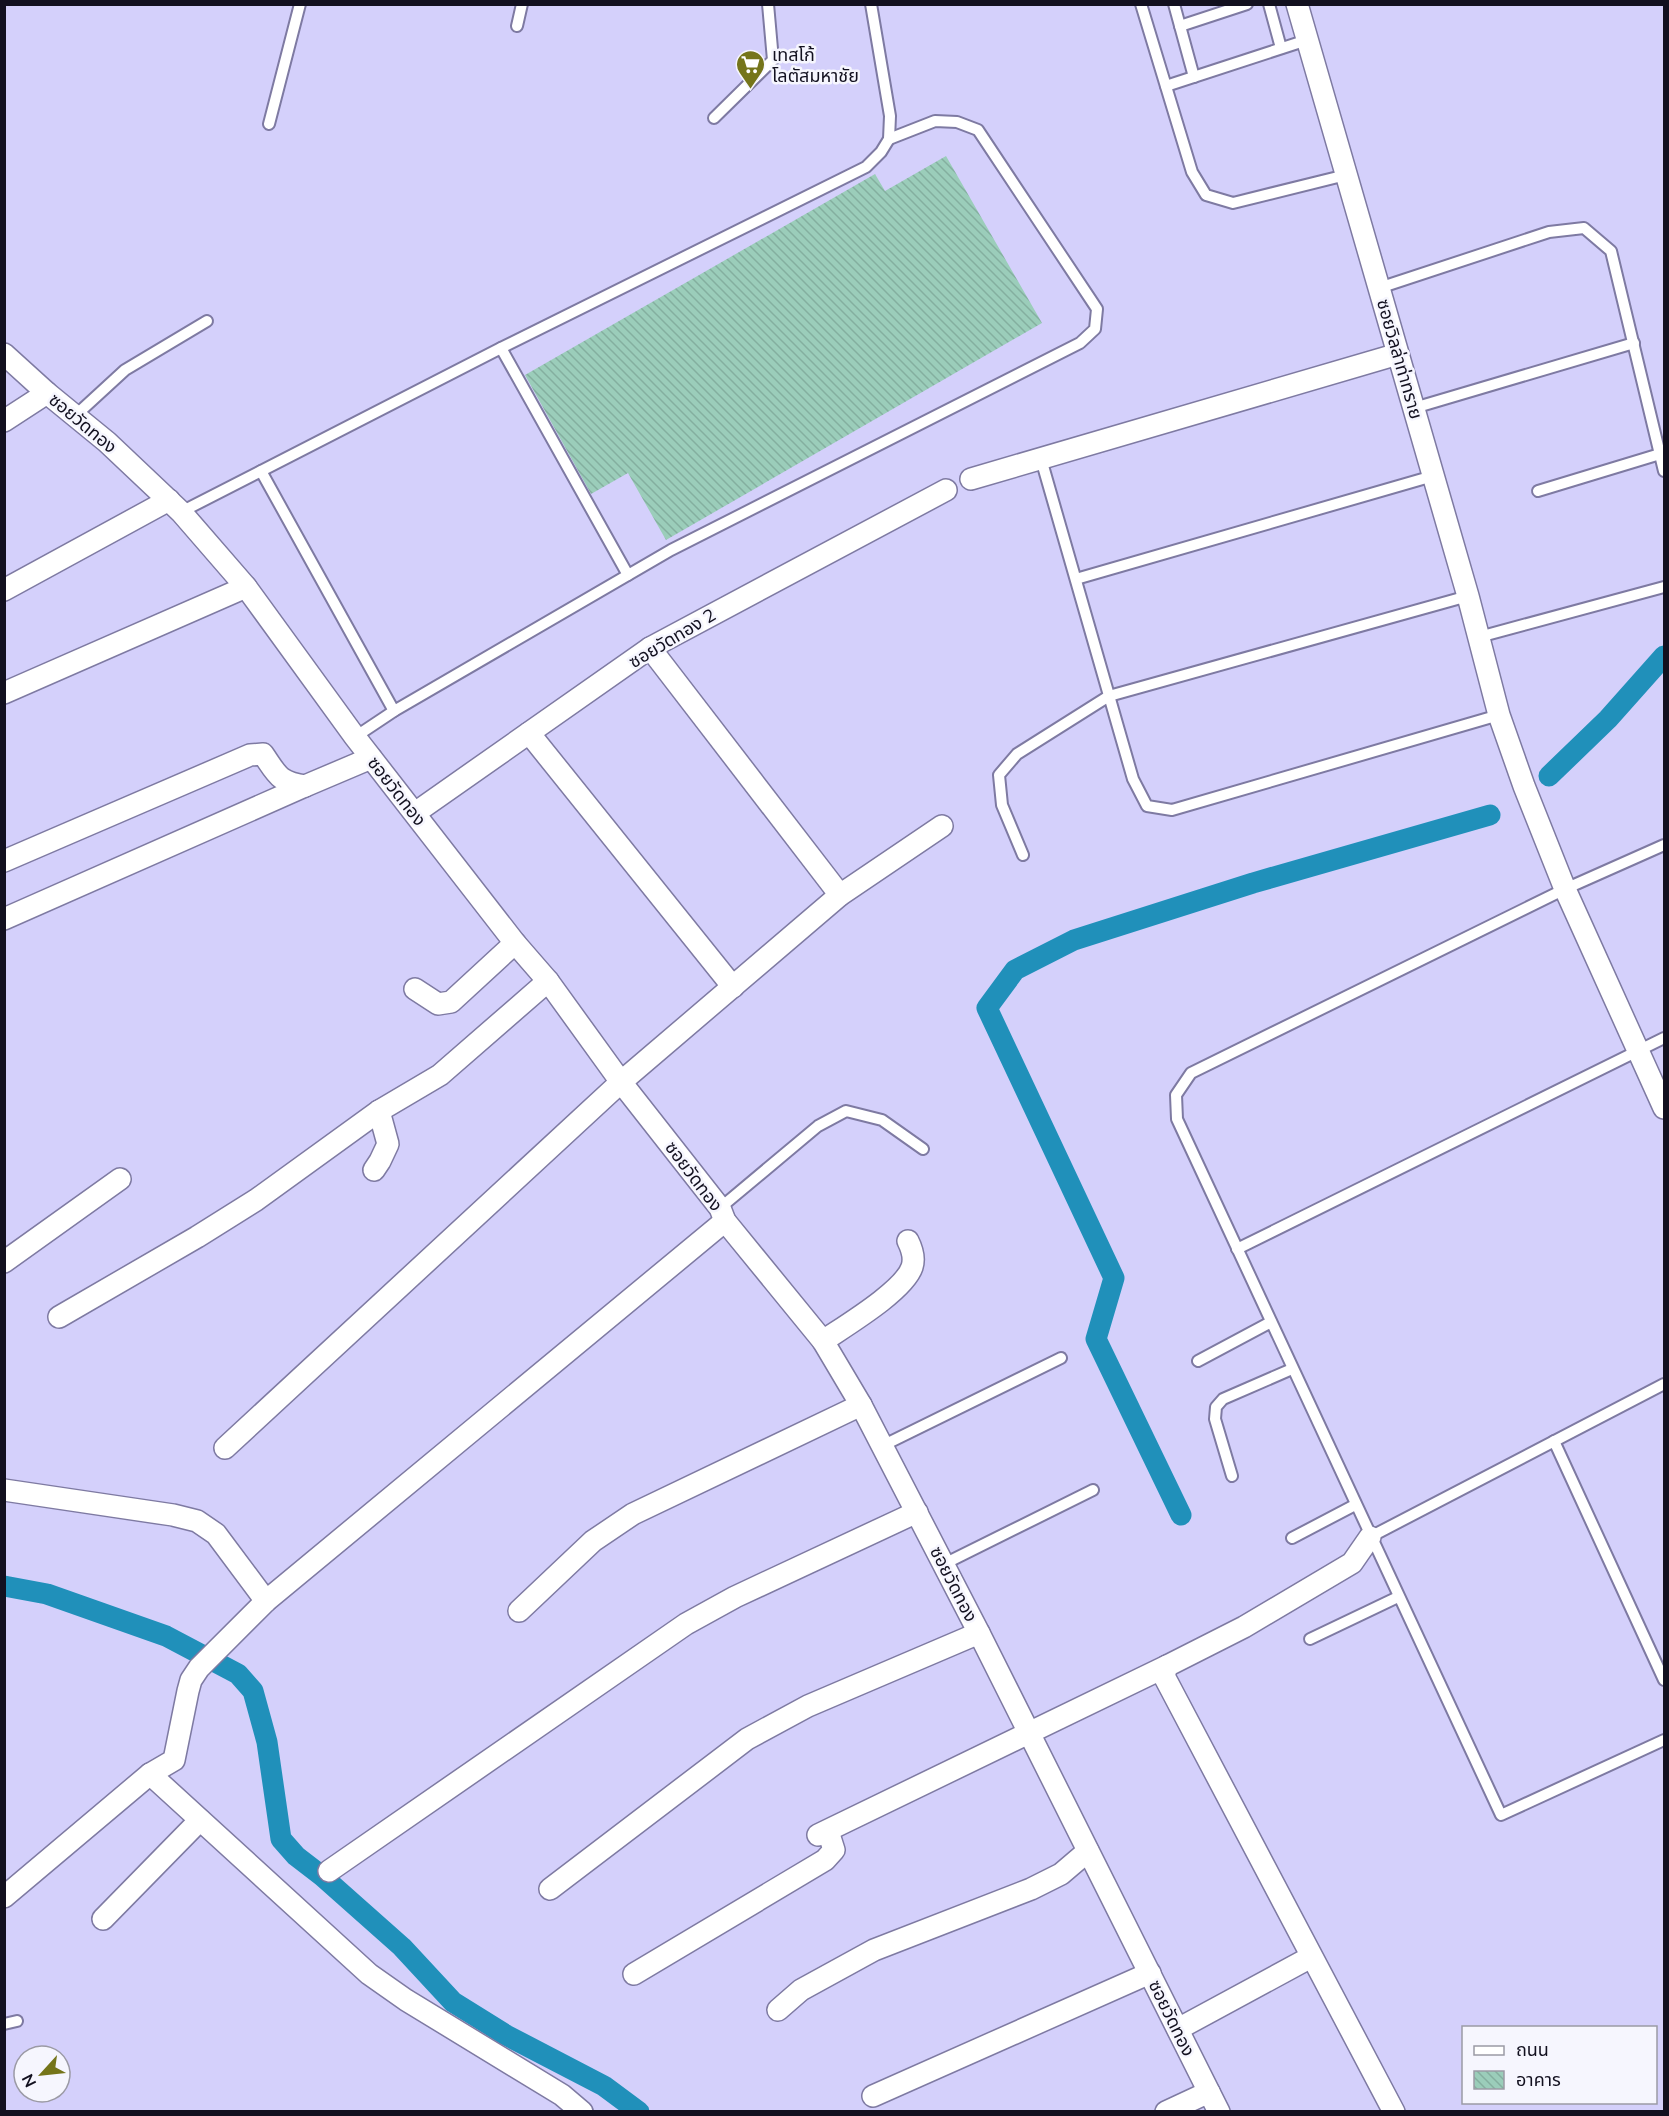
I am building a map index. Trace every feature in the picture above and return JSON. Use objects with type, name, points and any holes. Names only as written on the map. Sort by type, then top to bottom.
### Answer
[{"type":"street","name":"ซอยวิลล่าท่าทราย","points":[[1297,4],[1468,596],[1499,715],[1524,786],[1565,889],[1665,1108]]},
{"type":"street","name":"ซอยวัดทอง","points":[[4,354],[47,393],[76,415],[175,506],[246,586],[371,758],[515,943],[548,981],[621,1082],[823,1341],[861,1405],[944,1564],[1219,2112]]},
{"type":"street","points":[[971,479],[1398,354]]},
{"type":"street","points":[[4,421],[47,393]]},
{"type":"street","name":"ซอยวัดทอง 2","points":[[415,813],[650,648],[946,490]]},
{"type":"street","points":[[4,590],[175,506]]},
{"type":"street","points":[[4,693],[246,586]]},
{"type":"street","points":[[650,648],[840,895]]},
{"type":"street","points":[[530,733],[733,987]]},
{"type":"street","points":[[4,861],[250,755],[263,754],[281,779],[305,786]]},
{"type":"street","points":[[4,919],[371,758]]},
{"type":"street","points":[[225,1448],[621,1082],[840,895],[942,826]]},
{"type":"street","points":[[415,989],[438,1004],[452,1002],[515,943]]},
{"type":"street","points":[[59,1317],[163,1258],[246,1206],[379,1111],[440,1076],[548,981]]},
{"type":"street","points":[[374,1170],[388,1144],[379,1111]]},
{"type":"street","points":[[4,1262],[120,1179]]},
{"type":"street","points":[[4,1897],[150,1774],[174,1760],[191,1680],[224,1642],[267,1601],[723,1215]]},
{"type":"street","points":[[823,1341],[901,1284],[912,1267],[913,1252],[908,1241]]},
{"type":"street","points":[[519,1611],[593,1541],[633,1514],[861,1405]]},
{"type":"street","points":[[4,1490],[173,1515],[197,1521],[216,1534],[267,1601]]},
{"type":"street","points":[[329,1871],[686,1624],[735,1597],[917,1512]]},
{"type":"street","points":[[634,1974],[825,1860],[834,1850],[823,1833],[1244,1627],[1352,1563],[1370,1537]]},
{"type":"street","points":[[550,1889],[747,1739],[808,1706],[979,1633]]},
{"type":"street","points":[[1167,1666],[1164,1676],[1394,2112]]},
{"type":"street","points":[[150,1774],[369,1974],[406,2000],[562,2095],[582,2112]]},
{"type":"street","points":[[104,1919],[200,1820]]},
{"type":"street","points":[[778,2010],[801,1990],[874,1950],[1041,1884],[1061,1874],[1088,1851]]},
{"type":"street","points":[[1178,2030],[1311,1957]]},
{"type":"street","points":[[873,2096],[1150,1973]]},
{"type":"street","points":[[1166,2112],[1209,2092]]},
{"type":"lane","points":[[269,124],[300,4]]},
{"type":"lane","points":[[517,26],[522,4]]},
{"type":"lane","points":[[714,118],[773,60],[768,4]]},
{"type":"lane","points":[[175,506],[261,471],[501,348],[866,167],[881,152],[889,139],[890,116],[871,4]]},
{"type":"lane","points":[[1141,4],[1192,172],[1206,195],[1233,202],[1346,175]]},
{"type":"lane","points":[[1174,4],[1194,76]]},
{"type":"lane","points":[[1180,26],[1247,4]]},
{"type":"lane","points":[[1269,4],[1281,48]]},
{"type":"lane","points":[[1166,86],[1307,40]]},
{"type":"lane","points":[[355,737],[394,711],[682,544],[1080,343],[1095,329],[1097,309],[978,130],[957,122],[935,121],[889,139]]},
{"type":"lane","points":[[1379,288],[1548,232],[1584,228],[1611,251],[1665,471]]},
{"type":"lane","points":[[76,415],[125,370],[207,321]]},
{"type":"lane","points":[[1414,408],[1634,343]]},
{"type":"lane","points":[[501,348],[628,575]]},
{"type":"lane","points":[[1538,490],[1660,454]]},
{"type":"lane","points":[[1041,459],[1133,779],[1147,806],[1172,810],[1499,715]]},
{"type":"lane","points":[[261,471],[394,711]]},
{"type":"lane","points":[[1076,579],[1433,476]]},
{"type":"lane","points":[[1479,638],[1665,587]]},
{"type":"lane","points":[[1023,855],[1002,805],[999,775],[1017,754],[1109,696],[1468,596]]},
{"type":"lane","points":[[1665,844],[1565,889],[1191,1073],[1176,1095],[1177,1119],[1501,1815],[1665,1740]]},
{"type":"lane","points":[[1237,1249],[1665,1038]]},
{"type":"lane","points":[[723,1215],[818,1125],[846,1111],[882,1120],[923,1149]]},
{"type":"lane","points":[[1198,1361],[1271,1322]]},
{"type":"lane","points":[[882,1446],[1061,1358]]},
{"type":"lane","points":[[1232,1476],[1215,1419],[1216,1407],[1223,1399],[1292,1369]]},
{"type":"lane","points":[[1370,1537],[1665,1384]]},
{"type":"lane","points":[[1554,1441],[1665,1680]]},
{"type":"lane","points":[[944,1564],[1093,1490]]},
{"type":"lane","points":[[1292,1538],[1355,1505]]},
{"type":"lane","points":[[1310,1639],[1398,1597]]},
{"type":"lane","points":[[4,2024],[17,2021]]},
{"type":"building","points":[[946,156],[1042,323],[666,540],[628,473],[591,494],[525,375],[875,174],[885,191]]},
{"type":"waterway","points":[[1549,776],[1608,719],[1664,656]]},
{"type":"waterway","points":[[1181,1515],[1096,1339],[1114,1278],[987,1008],[1015,970],[1074,940],[1253,883],[1490,815]]},
{"type":"waterway","points":[[4,1586],[47,1594],[166,1636],[238,1674],[253,1691],[267,1742],[281,1839],[296,1856],[402,1947],[453,2002],[506,2035],[604,2086],[639,2112]]},
{"type":"place","name":"เทสโก้ โลตัสมหาชัย","points":[[751,90]]}]
